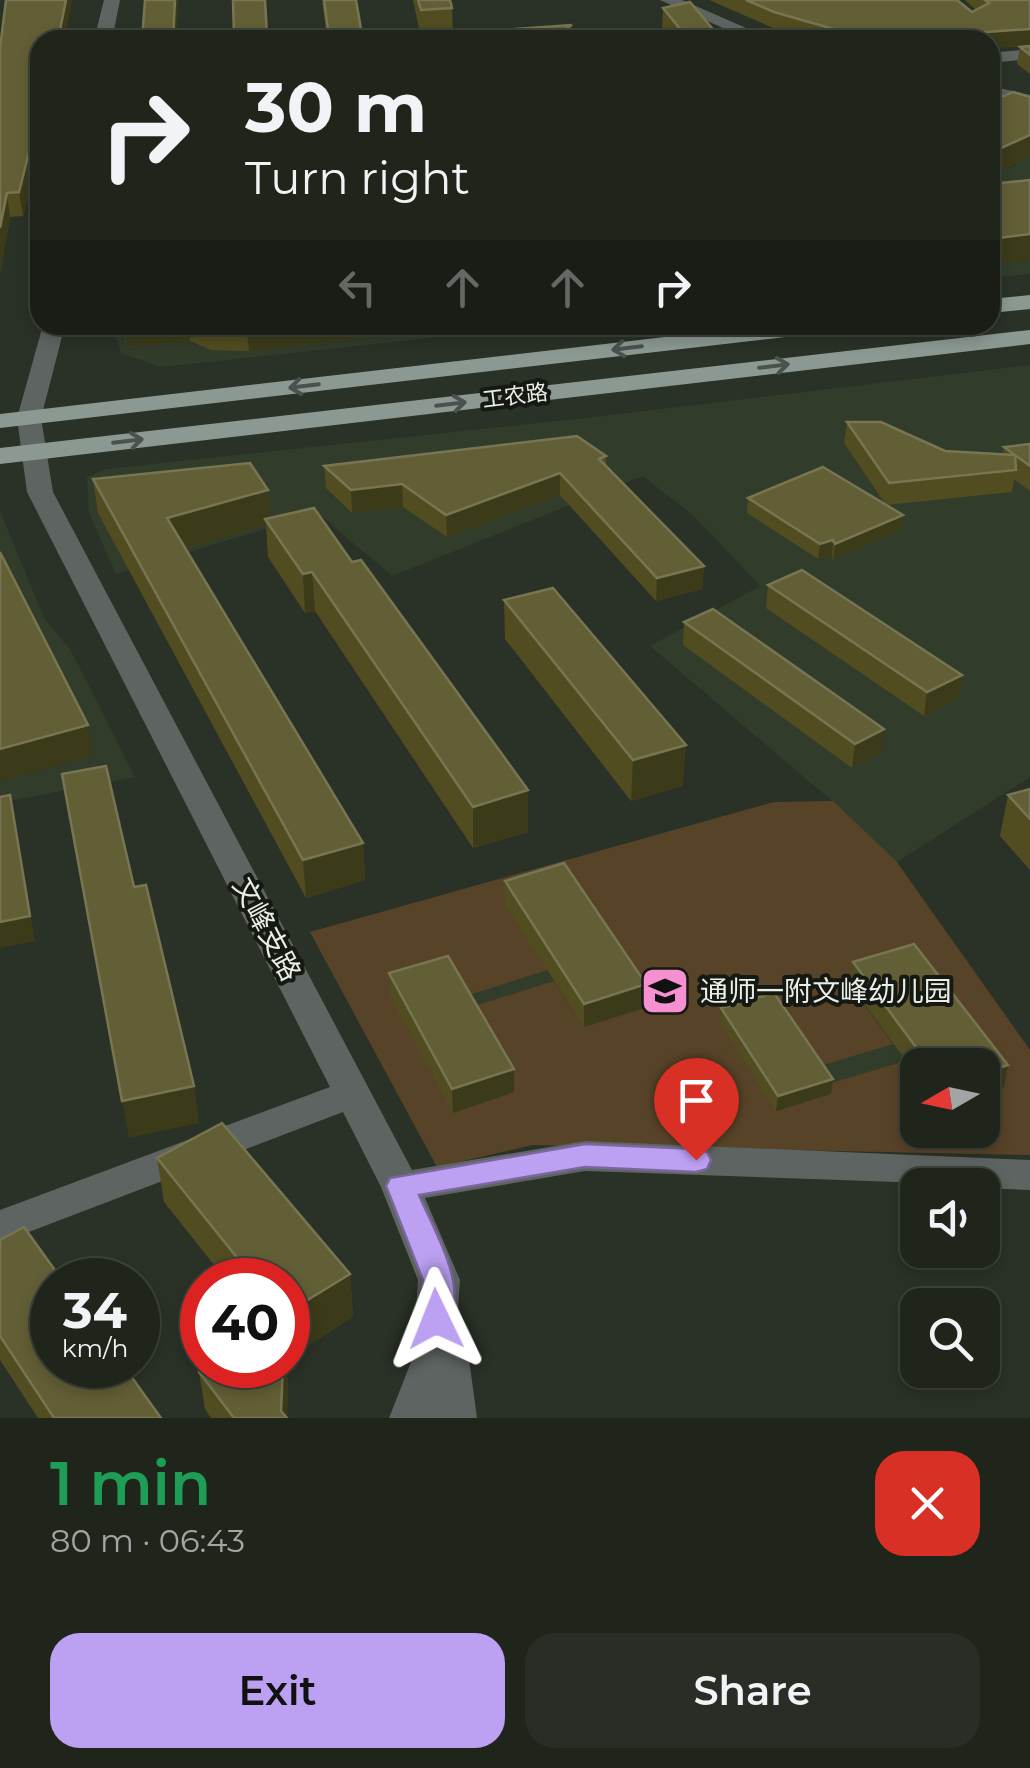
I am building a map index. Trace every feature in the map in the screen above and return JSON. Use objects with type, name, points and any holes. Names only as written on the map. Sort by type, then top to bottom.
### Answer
[{"type":"main road","points":[[1000,305],[1030,302]]},
{"type":"main road","name":"工农路","points":[[20,442],[759,335]]},
{"type":"main road","name":"工农路","points":[[20,442],[1030,337]]},
{"type":"main road","name":"工农路","points":[[0,421],[20,442]]},
{"type":"street","points":[[105,30],[112,0]]},
{"type":"street","points":[[668,0],[740,30]]},
{"type":"street","points":[[1000,57],[1030,54]]},
{"type":"street","points":[[1000,93],[1030,100]]},
{"type":"street","points":[[20,442],[51,335]]},
{"type":"street","name":"文峰支路","points":[[20,442],[40,492],[401,1186],[439,1280],[434,1357],[411,1418]]},
{"type":"street","points":[[0,1226],[353,1094]]},
{"type":"street","points":[[401,1186],[585,1156],[1030,1175]]},
{"type":"street","points":[[439,1280],[455,1418]]},
{"type":"shaded area","points":[[1000,103],[1030,110],[1030,274],[1000,277],[1000,171],[1016,165],[1000,150]]},
{"type":"shaded area","points":[[115,335],[458,335],[161,367],[121,353]]},
{"type":"shaded area","points":[[1030,365],[1030,777],[897,862],[1030,1050],[1030,1155],[533,1145],[437,1167],[310,932],[774,802],[832,801],[650,646],[760,586],[694,516],[643,476],[392,576],[318,513],[116,574],[89,513],[87,477],[106,469],[586,418]]},
{"type":"shaded area","points":[[0,511],[44,618],[71,651],[135,777],[0,803]]},
{"type":"shaded area","name":"通师一附文峰幼儿园","points":[[833,801],[896,861],[1030,1050],[1030,1155],[533,1145],[437,1167],[310,932],[774,802]],"holes":[[[548,970],[584,1027],[554,981],[465,1009],[459,998]]]},
{"type":"building","points":[[6,0],[66,0],[60,30],[30,30],[30,148],[19,192],[7,193],[0,228],[0,48]]},
{"type":"building","points":[[145,0],[175,0],[174,30],[143,30]]},
{"type":"building","points":[[233,0],[265,0],[267,30],[234,30]]},
{"type":"building","points":[[324,0],[356,0],[361,29],[328,30]]},
{"type":"building","points":[[418,0],[450,0],[452,8],[421,10]]},
{"type":"building","points":[[746,0],[957,0],[972,12],[989,3],[985,0],[1030,0],[1030,29],[837,30]]},
{"type":"building","points":[[690,2],[714,30],[681,30],[663,8]]},
{"type":"building","points":[[572,25],[564,30],[499,30]]},
{"type":"building","points":[[1013,92],[1030,97],[1030,135],[1000,148],[1000,98]]},
{"type":"building","points":[[1030,180],[1030,234],[1000,238],[1000,183]]},
{"type":"building","points":[[847,422],[881,422],[945,451],[1015,455],[1016,470],[889,483]]},
{"type":"building","points":[[577,436],[606,456],[599,459],[704,566],[657,578],[560,473],[446,515],[402,484],[351,490],[324,466]]},
{"type":"building","points":[[1030,444],[1030,466],[1004,447]]},
{"type":"building","points":[[250,463],[268,490],[167,518],[363,843],[303,860],[93,479]]},
{"type":"building","points":[[823,467],[903,515],[835,544],[833,540],[820,544],[748,498]]},
{"type":"building","points":[[314,508],[352,562],[361,560],[528,790],[473,807],[312,572],[303,574],[265,519]]},
{"type":"building","points":[[0,552],[88,725],[0,749]]},
{"type":"building","points":[[802,570],[962,675],[927,692],[768,585]]},
{"type":"building","points":[[553,588],[686,745],[633,760],[504,600]]},
{"type":"building","points":[[713,609],[884,729],[855,744],[684,622]]},
{"type":"building","points":[[106,766],[134,887],[146,885],[194,1086],[122,1101],[62,774]]},
{"type":"building","points":[[1030,789],[1030,819],[1008,795]]},
{"type":"building","points":[[10,795],[30,916],[0,922],[0,797]]},
{"type":"building","points":[[564,863],[646,984],[584,1004],[505,881]]},
{"type":"building","points":[[914,944],[995,1048],[916,1048],[853,962]]},
{"type":"building","points":[[448,956],[514,1069],[452,1089],[389,973]]},
{"type":"building","points":[[774,993],[833,1079],[778,1096],[721,1008]]},
{"type":"building","points":[[222,1123],[350,1274],[310,1299],[310,1258],[237,1258],[157,1158]]},
{"type":"building","points":[[24,1227],[46,1258],[30,1258],[30,1382],[0,1336],[0,1240]]},
{"type":"building","points":[[34,1388],[139,1388],[161,1418],[54,1418]]},
{"type":"building","points":[[211,1388],[282,1388],[281,1411],[287,1418],[234,1418]]},
{"type":"place","name":"通师一附文峰幼儿园","points":[[665,991]]},
{"type":"route","points":[[436,1319],[439,1280],[401,1186],[585,1156],[696,1160]]}]
